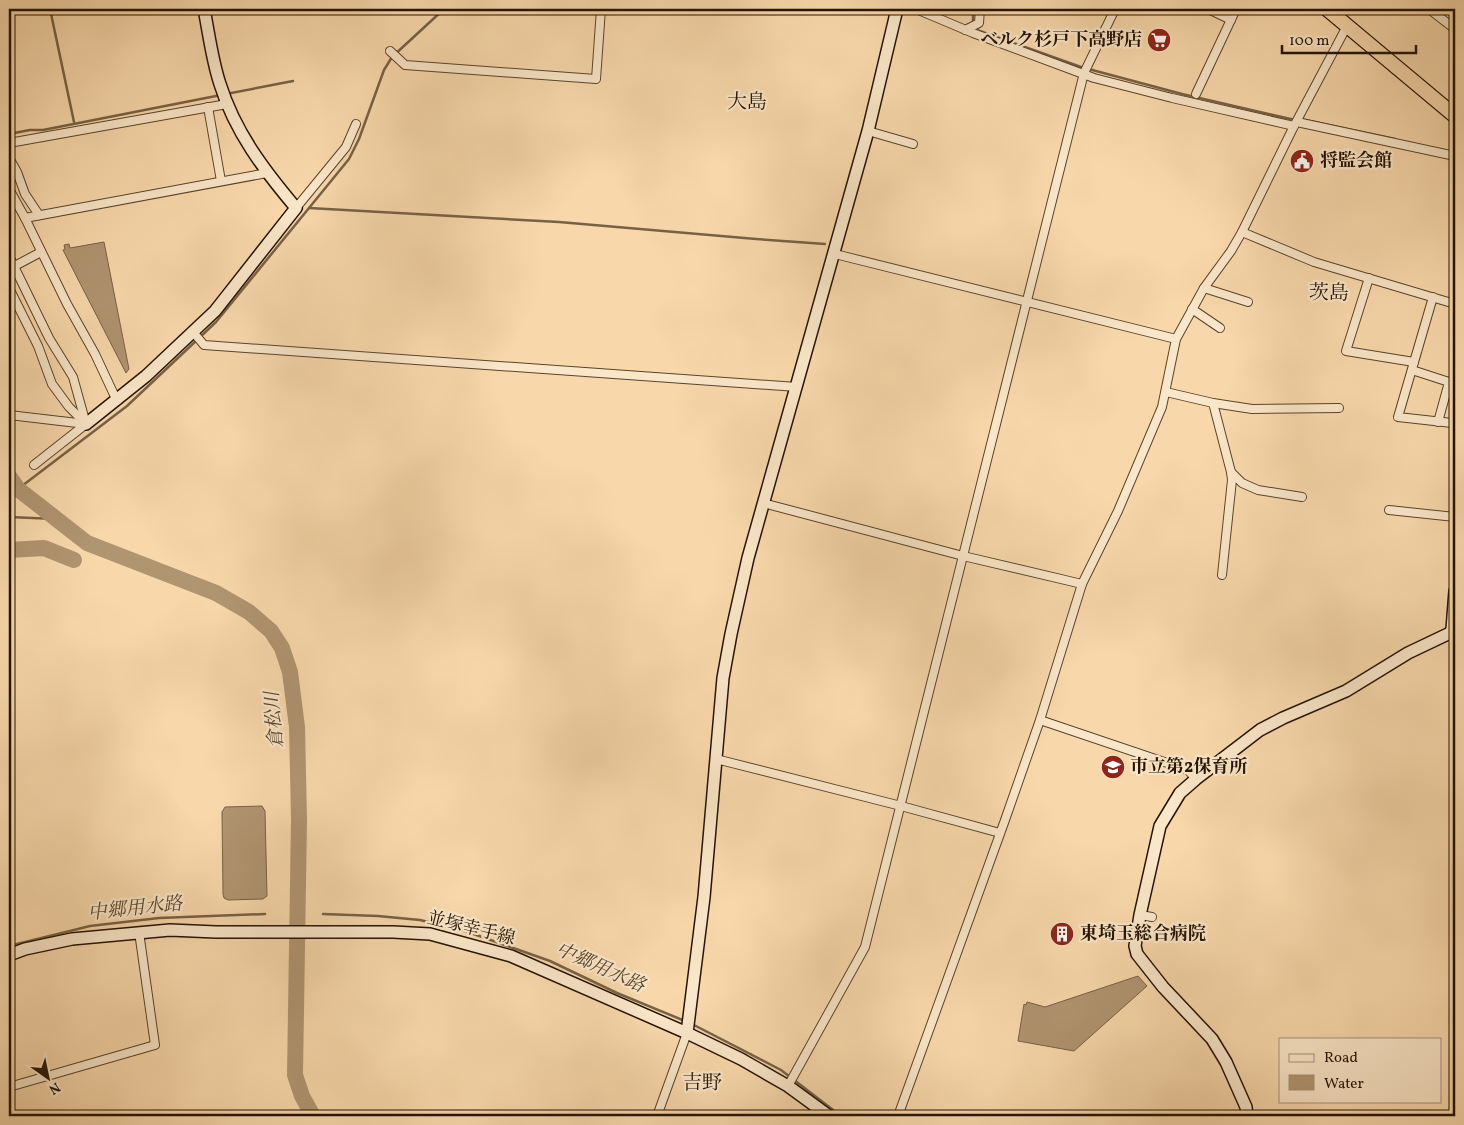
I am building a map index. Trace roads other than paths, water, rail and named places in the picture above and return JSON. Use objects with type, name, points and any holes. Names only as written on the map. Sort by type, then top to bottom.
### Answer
[{"type":"highway","points":[[1326,9],[1455,116]]},
{"type":"street","points":[[204,9],[219,82],[239,130],[267,173],[296,208]]},
{"type":"street","points":[[390,51],[405,65],[596,79],[601,9]]},
{"type":"street","points":[[657,1116],[687,1033],[704,897],[723,678],[731,634],[746,566],[763,503],[835,254],[868,131],[897,9]]},
{"type":"street","points":[[916,9],[965,30],[1094,78],[1172,98],[1455,156]]},
{"type":"street","points":[[965,30],[979,23],[980,9]]},
{"type":"street","points":[[788,1086],[865,948],[1084,73],[1115,9]]},
{"type":"street","points":[[1208,9],[1231,20]]},
{"type":"street","points":[[1196,94],[1236,9]]},
{"type":"street","points":[[1429,9],[1455,29]]},
{"type":"street","points":[[898,1116],[1040,720],[1082,584],[1118,511],[1162,407],[1176,339],[1204,288],[1231,251],[1242,232],[1295,124],[1347,26]]},
{"type":"street","points":[[9,143],[227,104]]},
{"type":"street","points":[[208,108],[221,181]]},
{"type":"street","points":[[34,465],[117,401],[214,311],[346,147],[356,124]]},
{"type":"street","points":[[868,131],[913,144]]},
{"type":"street","points":[[9,158],[26,194],[39,215]]},
{"type":"street","points":[[25,218],[267,173]]},
{"type":"street","points":[[9,189],[67,304],[95,354],[117,401]]},
{"type":"street","points":[[1242,232],[1314,262],[1455,304]]},
{"type":"street","points":[[11,267],[41,252]]},
{"type":"street","points":[[835,254],[1176,339]]},
{"type":"street","points":[[9,256],[11,267],[49,338],[73,377],[86,424]]},
{"type":"street","points":[[1369,278],[1346,351],[1413,366],[1449,382],[1438,422]]},
{"type":"street","points":[[9,288],[38,346],[52,384],[69,407],[86,424]]},
{"type":"street","points":[[1204,288],[1248,302]]},
{"type":"street","points":[[1433,297],[1398,417],[1452,423],[1455,425]]},
{"type":"street","points":[[1192,309],[1220,328]]},
{"type":"street","points":[[193,332],[204,345],[797,387]]},
{"type":"street","points":[[1166,392],[1213,403],[1252,409],[1339,408]]},
{"type":"street","points":[[1213,403],[1232,480],[1222,575]]},
{"type":"street","points":[[9,415],[86,424]]},
{"type":"street","points":[[1231,472],[1242,483],[1258,490],[1302,498]]},
{"type":"street","points":[[763,503],[963,556],[1082,584]]},
{"type":"street","points":[[1389,510],[1455,517]]},
{"type":"street","points":[[1249,1109],[1226,1062],[1212,1039],[1136,954],[1134,946],[1160,826],[1177,798],[1196,779],[1266,726],[1346,691],[1408,653],[1448,635],[1452,629],[1455,591]]},
{"type":"street","points":[[1040,720],[1188,770],[1196,779]]},
{"type":"street","points":[[716,759],[1000,833]]},
{"type":"street","points":[[1140,915],[1152,917]]},
{"type":"street","name":"並塚幸手線","points":[[9,955],[25,949],[72,939],[170,930],[430,934],[510,956],[687,1033],[788,1086],[829,1116]]},
{"type":"street","points":[[9,1087],[155,1045],[139,932]]},
{"type":"water","points":[[104,242],[129,369],[126,373],[63,250],[65,249],[64,245],[69,244],[70,248]]},
{"type":"water","points":[[262,806],[265,811],[267,896],[263,899],[228,900],[224,898],[223,894],[222,812],[225,807]]},
{"type":"water","points":[[1138,976],[1147,986],[1074,1051],[1018,1041],[1024,1004],[1026,1005],[1027,1002],[1045,1007]]},
{"type":"waterway","points":[[50,9],[74,122]]},
{"type":"waterway","points":[[18,489],[127,406],[216,322],[349,159],[359,139],[384,70],[392,57],[444,9]]},
{"type":"waterway","points":[[973,9],[974,29],[1081,67],[1182,94],[1295,120]]},
{"type":"waterway","points":[[226,94],[293,81]]},
{"type":"waterway","points":[[9,134],[30,130],[43,130],[221,95]]},
{"type":"waterway","points":[[1300,119],[1395,139]]},
{"type":"waterway","points":[[309,208],[559,222],[825,244]]},
{"type":"waterway","name":"倉松川","points":[[9,476],[18,489],[87,543],[216,593],[249,612],[271,631],[282,648],[290,672],[297,727],[299,820],[295,1075],[302,1096],[313,1116]]},
{"type":"waterway","points":[[9,517],[56,519]]},
{"type":"waterway","points":[[9,550],[44,548],[74,560]]},
{"type":"waterway","name":"中郷用水路","points":[[9,946],[90,926],[159,918],[265,914]]},
{"type":"waterway","name":"中郷用水路","points":[[323,914],[420,920],[465,931],[550,961],[617,993],[685,1021]]},
{"type":"waterway","name":"中郷用水路","points":[[692,1024],[781,1070],[841,1116]]},
{"type":"place","name":"ベルク杉戸下高野店","points":[[1159,40]]},
{"type":"place","name":"将監会館","points":[[1302,161]]},
{"type":"place","name":"市立第2保育所","points":[[1113,767]]},
{"type":"place","name":"東埼玉総合病院","points":[[1062,934]]},
{"type":"district","name":"大島","points":[[747,103]]},
{"type":"district","name":"茨島","points":[[1329,294]]},
{"type":"district","name":"吉野","points":[[702,1084]]}]
